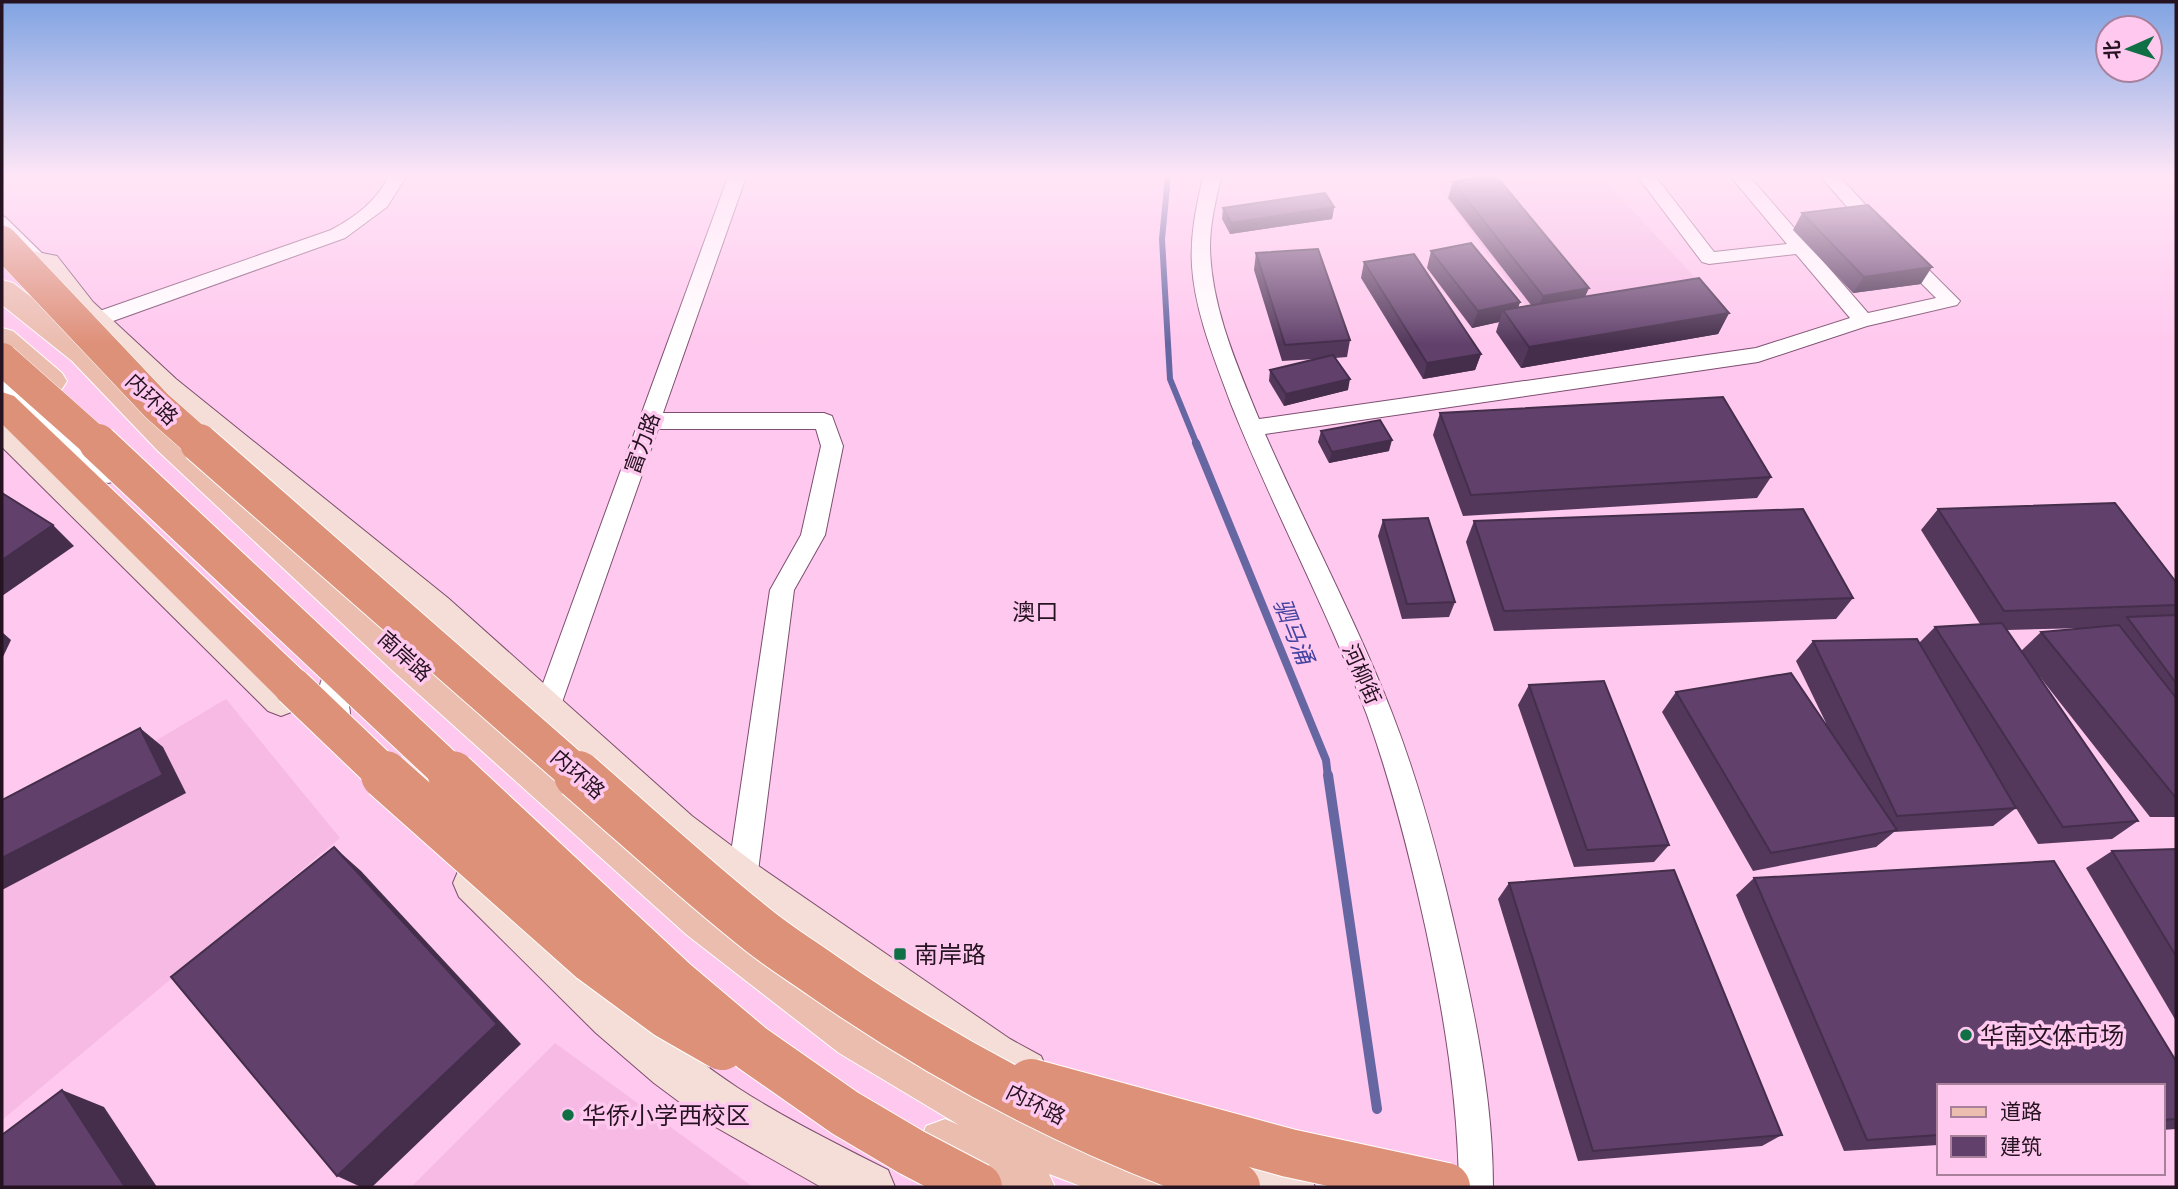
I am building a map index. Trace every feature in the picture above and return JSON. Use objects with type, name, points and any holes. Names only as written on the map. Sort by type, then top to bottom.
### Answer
[{"type":"highway","name":"内环路","points":[[2,242],[164,411],[453,668],[759,932],[877,1014],[953,1061],[1091,1132],[1236,1187]]},
{"type":"highway","points":[[2,282],[164,411]]},
{"type":"highway","points":[[2,359],[148,488],[723,1025],[810,1077],[914,1156],[978,1187]]},
{"type":"highway","points":[[2,404],[365,758],[544,918],[640,995],[715,1043],[810,1077]]},
{"type":"highway","points":[[953,1061],[1220,1137],[1342,1167],[1446,1187]]},
{"type":"main road","points":[[2,253],[47,262],[164,411],[235,444]]},
{"type":"main road","points":[[2,266],[20,328],[164,411],[235,444],[436,608],[678,829],[742,879],[924,1007],[1015,1067],[1079,1103],[1153,1137],[1287,1187]]},
{"type":"main road","name":"南岸路","points":[[2,290],[20,328],[121,446],[584,877],[700,976],[810,1077],[1028,1187]]},
{"type":"main road","name":"南岸路","points":[[20,328],[83,354],[164,411],[407,659],[704,919],[857,1035],[1065,1154],[1151,1187]]},
{"type":"main road","points":[[2,429],[593,999],[699,1089],[753,1126],[872,1187]]},
{"type":"main road","points":[[457,866],[584,877]]},
{"type":"main road","points":[[810,1077],[881,1187]]},
{"type":"street","points":[[95,320],[340,232]]},
{"type":"street","name":"富力路","points":[[547,708],[717,232]]},
{"type":"street","name":"河柳街","points":[[1202,232],[1204,276],[1220,342],[1252,428],[1379,712],[1403,781],[1425,859],[1464,1033],[1473,1096],[1476,1187]]},
{"type":"street","points":[[1689,232],[1709,258],[1798,248]]},
{"type":"street","points":[[1785,232],[1864,321]]},
{"type":"street","points":[[1252,428],[1758,355],[1864,321],[1950,301],[1881,232]]},
{"type":"street","points":[[2,380],[130,495],[331,687],[398,706]]},
{"type":"street","points":[[650,421],[824,421],[832,446],[813,535],[782,590],[742,879],[704,919]]},
{"type":"street","points":[[331,687],[342,757]]},
{"type":"lane","points":[[16,232],[47,262]]},
{"type":"shaded area","points":[[1472,232],[1653,232],[1705,288],[1535,318]]},
{"type":"shaded area","points":[[226,699],[340,838],[2,1120],[2,832]]},
{"type":"shaded area","name":"华侨小学西校区","points":[[555,1043],[753,1187],[411,1187]]},
{"type":"building","points":[[1493,232],[1543,232],[1589,288],[1543,296]]},
{"type":"building","points":[[1821,232],[1896,232],[1932,267],[1864,277]]},
{"type":"building","points":[[1471,243],[1520,302],[1478,311],[1431,251]]},
{"type":"building","points":[[1318,249],[1350,340],[1285,345],[1256,253]]},
{"type":"building","points":[[1414,254],[1481,354],[1427,363],[1364,262]]},
{"type":"building","points":[[1699,278],[1729,313],[1529,347],[1503,310]]},
{"type":"building","points":[[1333,355],[1350,379],[1286,394],[1270,370]]},
{"type":"building","points":[[1723,397],[1771,477],[1471,495],[1440,413]]},
{"type":"building","points":[[1380,420],[1392,440],[1332,452],[1321,431]]},
{"type":"building","points":[[2,493],[53,525],[2,560]]},
{"type":"building","points":[[2115,503],[2176,582],[2176,605],[2004,611],[1938,509]]},
{"type":"building","points":[[1803,509],[1853,598],[1504,611],[1474,521]]},
{"type":"building","points":[[1428,518],[1455,602],[1407,604],[1383,520]]},
{"type":"building","points":[[2176,615],[2176,683],[2127,617]]},
{"type":"building","points":[[2002,623],[2138,821],[2063,827],[1935,627]]},
{"type":"building","points":[[2119,625],[2176,698],[2176,798],[2041,632]]},
{"type":"building","points":[[1917,639],[2016,808],[1897,816],[1813,641]]},
{"type":"building","points":[[1791,673],[1897,830],[1771,853],[1676,692]]},
{"type":"building","points":[[1604,681],[1669,845],[1587,850],[1529,685]]},
{"type":"building","points":[[140,728],[163,775],[2,858],[2,800]]},
{"type":"building","points":[[334,847],[497,1024],[337,1176],[171,977]]},
{"type":"building","points":[[2176,849],[2176,956],[2112,851]]},
{"type":"building","points":[[2054,861],[2176,1061],[2176,1119],[2164,1120],[2164,1084],[1937,1084],[1937,1135],[1867,1140],[1754,878]]},
{"type":"building","points":[[1674,870],[1782,1135],[1593,1151],[1509,883]]},
{"type":"building","points":[[62,1090],[125,1187],[2,1187],[2,1135]]},
{"type":"waterway","name":"驷马涌","points":[[1163,232],[1170,379],[1197,445]]},
{"type":"waterway","name":"驷马涌","points":[[1196,443],[1326,760],[1328,777]]},
{"type":"waterway","name":"驷马涌","points":[[1328,775],[1377,1109]]},
{"type":"place","name":"南岸路","points":[[900,954]]},
{"type":"place","name":"华南文体市场","points":[[1966,1035]]},
{"type":"place","name":"华侨小学西校区","points":[[568,1115]]},
{"type":"district","name":"澳口","points":[[1035,611]]}]
